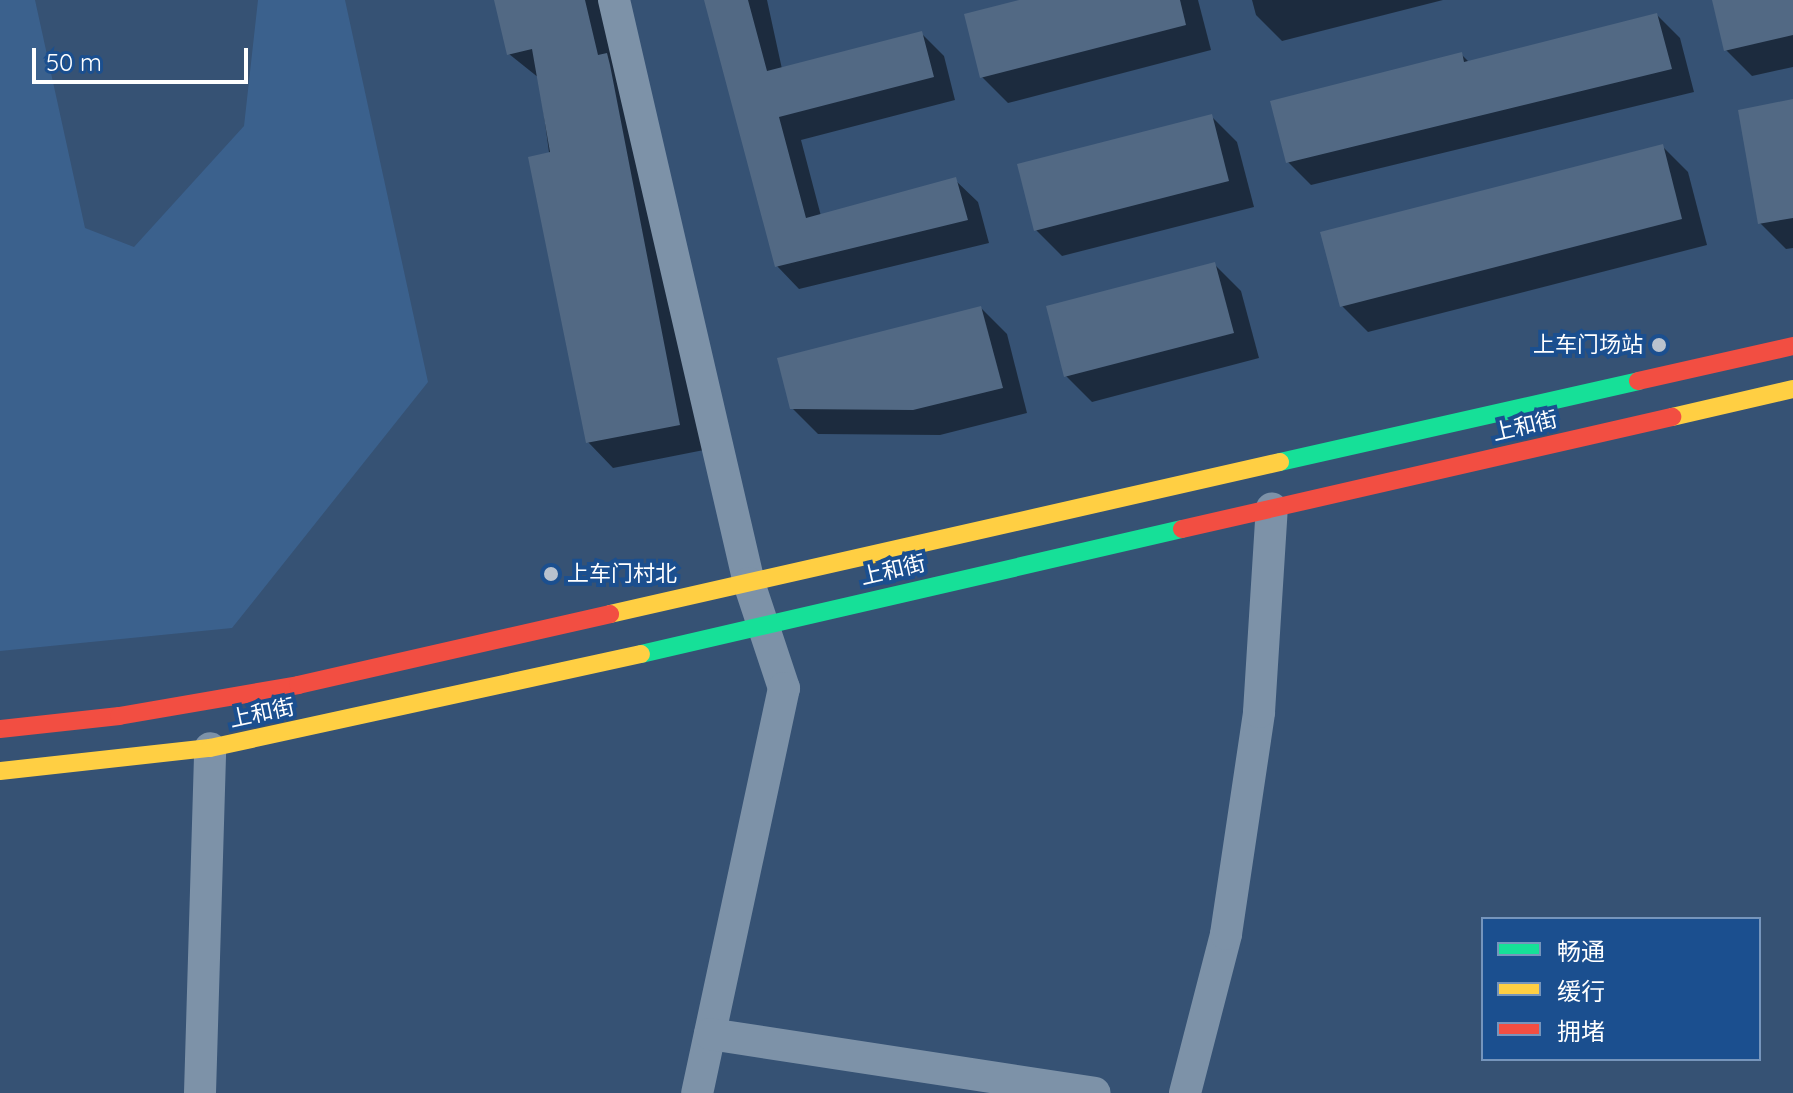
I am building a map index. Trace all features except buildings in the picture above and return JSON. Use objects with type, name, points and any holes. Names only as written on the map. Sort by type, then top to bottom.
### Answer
[{"type":"street","points":[[614,0],[749,583],[784,688],[697,1093]]},
{"type":"street","name":"上和街","points":[[0,729],[119,716],[298,685],[1793,346]]},
{"type":"street","name":"上和街","points":[[0,771],[210,748],[1793,389]]},
{"type":"street","points":[[1185,1093],[1226,934],[1246,801],[1259,712],[1272,508]]},
{"type":"street","points":[[200,1093],[210,748]]},
{"type":"street","points":[[710,1034],[1094,1093]]},
{"type":"water","points":[[0,0],[35,0],[85,228],[134,247],[244,126],[258,0],[345,0],[428,382],[232,628],[0,651]]},
{"type":"traffic: fast","points":[[1280,462],[1638,381]]},
{"type":"traffic: fast","points":[[641,654],[1182,529]]},
{"type":"traffic: slow","points":[[1672,417],[1793,389]]},
{"type":"traffic: slow","points":[[610,614],[1280,462]]},
{"type":"traffic: slow","points":[[0,771],[210,748],[641,654]]},
{"type":"traffic: jam","points":[[1638,381],[1793,346]]},
{"type":"traffic: jam","points":[[1182,529],[1672,417]]},
{"type":"traffic: jam","points":[[0,729],[119,716],[298,685],[610,614]]},
{"type":"place","name":"上车门场站","points":[[1659,345]]},
{"type":"place","name":"上车门村北","points":[[551,574]]}]
